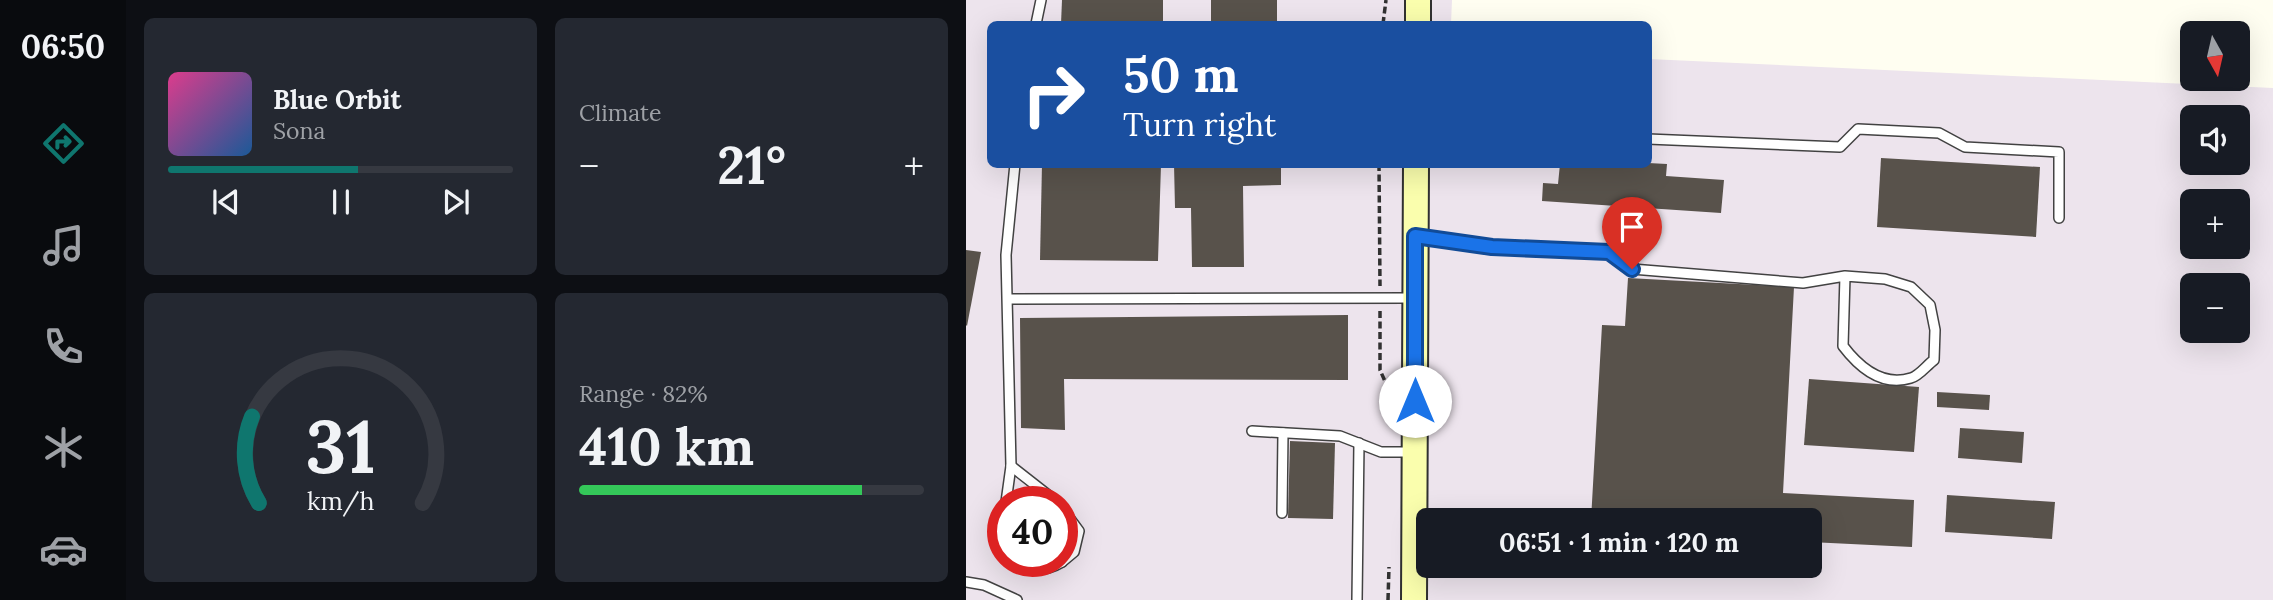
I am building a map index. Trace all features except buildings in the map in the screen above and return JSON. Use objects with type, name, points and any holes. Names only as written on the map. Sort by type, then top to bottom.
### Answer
[{"type":"street","points":[[1418,0],[1418,21]]},
{"type":"street","points":[[1414,600],[1416,168]]},
{"type":"lane","points":[[1037,21],[1041,0]]},
{"type":"lane","points":[[1652,139],[1840,147],[1858,129],[1940,133],[1965,147],[2059,152],[2059,218]]},
{"type":"lane","points":[[1008,486],[1011,466],[1006,255],[1015,168]]},
{"type":"lane","points":[[1415,236],[1492,247],[1609,252],[1632,269],[1803,283],[1844,276],[1885,279],[1911,287],[1930,305],[1935,330],[1934,360],[1913,378],[1884,379],[1859,367],[1843,346],[1844,276]]},
{"type":"lane","points":[[1008,299],[1415,298]]},
{"type":"lane","points":[[1251,431],[1340,436],[1381,452],[1414,452]]},
{"type":"lane","points":[[1282,513],[1283,433]]},
{"type":"lane","points":[[1357,600],[1359,443]]},
{"type":"lane","points":[[1011,466],[1037,486]]},
{"type":"lane","points":[[966,582],[984,585],[1017,600]]},
{"type":"path","points":[[1384,21],[1386,0]]},
{"type":"path","points":[[1379,168],[1380,370],[1393,401]]},
{"type":"path","points":[[1388,600],[1389,565]]},
{"type":"shaded area","points":[[966,0],[1452,0],[1451,21],[987,21],[987,168],[1652,168],[1652,59],[2180,84],[2180,91],[2250,91],[2250,87],[2273,88],[2273,600],[966,600]]},
{"type":"route","points":[[1415,401],[1415,236],[1492,247],[1609,252],[1632,269]]}]
